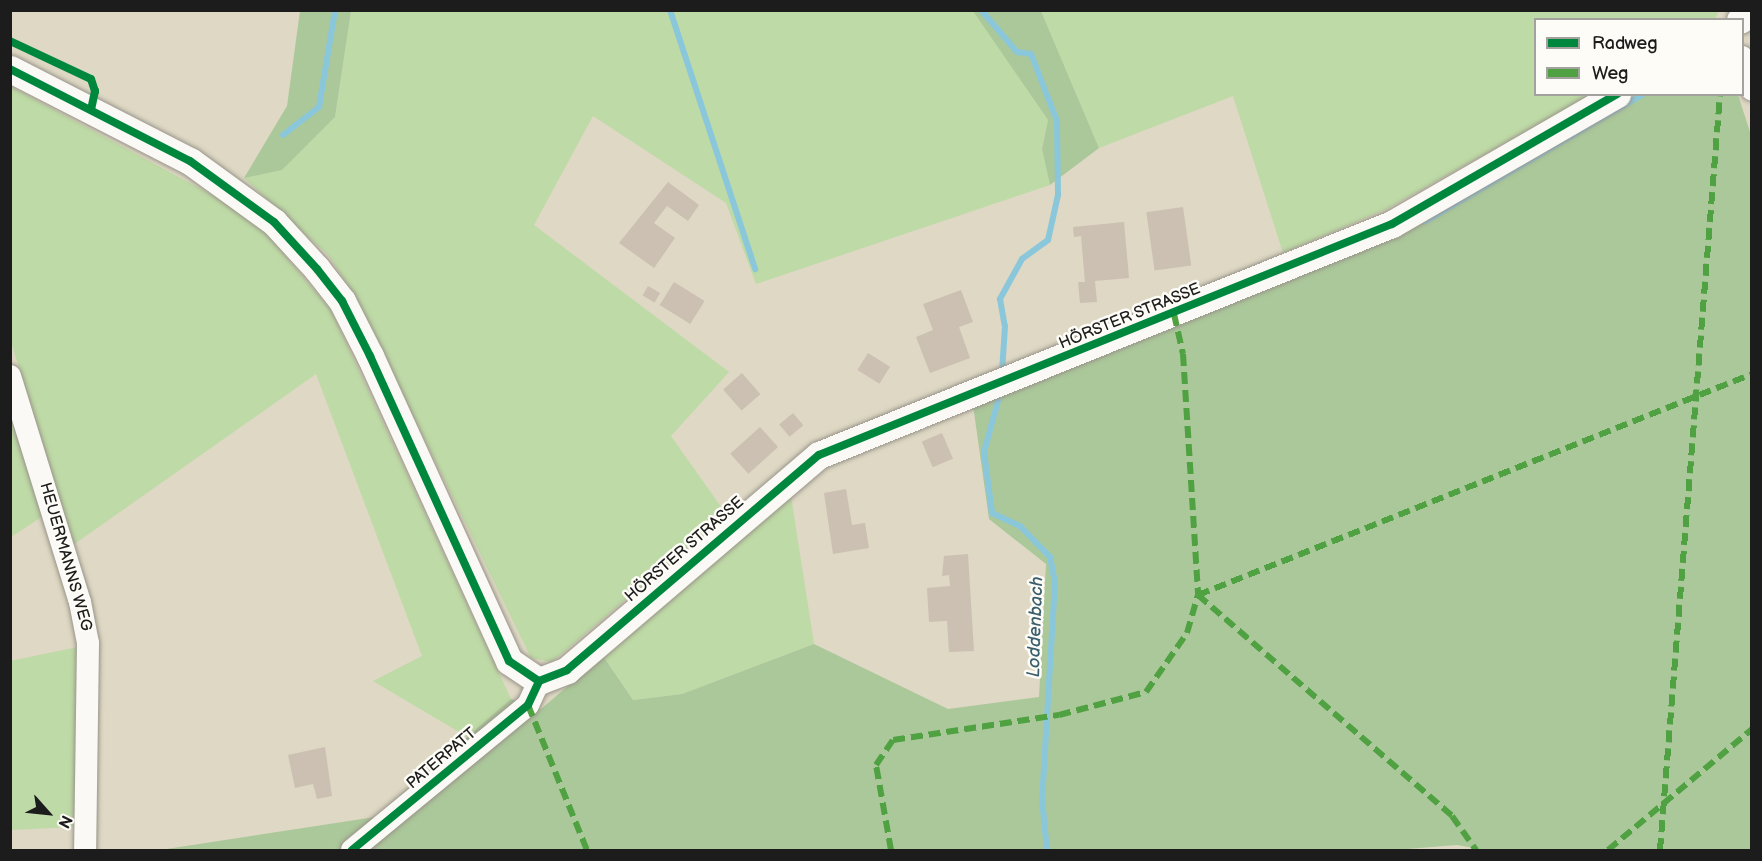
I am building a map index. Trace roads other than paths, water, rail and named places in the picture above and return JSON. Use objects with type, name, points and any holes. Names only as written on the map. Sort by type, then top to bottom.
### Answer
[{"type":"street","points":[[1744,61],[1752,90]]},
{"type":"street","points":[[10,69],[190,161],[274,222],[317,269],[342,301],[370,356],[509,662],[539,681]]},
{"type":"street","name":"HÖRSTER STRASSE","points":[[539,681],[567,670],[819,455],[1392,224],[1614,96]]},
{"type":"street","name":"HEUERMANNS WEG","points":[[10,376],[80,602],[88,643],[85,850]]},
{"type":"street","name":"PATERPATT","points":[[352,850],[528,705],[539,681]]},
{"type":"waterway","points":[[283,135],[319,107],[335,10]]},
{"type":"waterway","points":[[670,10],[755,269]]},
{"type":"waterway","name":"Loddenbach","points":[[981,10],[1017,52],[1031,54],[1057,121],[1058,195],[1048,240],[1022,259],[1000,299],[1005,326],[1002,372]]},
{"type":"waterway","points":[[1426,221],[1640,96]]},
{"type":"waterway","name":"Loddenbach","points":[[998,401],[984,452],[992,513],[1020,526],[1050,557],[1055,582],[1042,799],[1047,850]]}]
